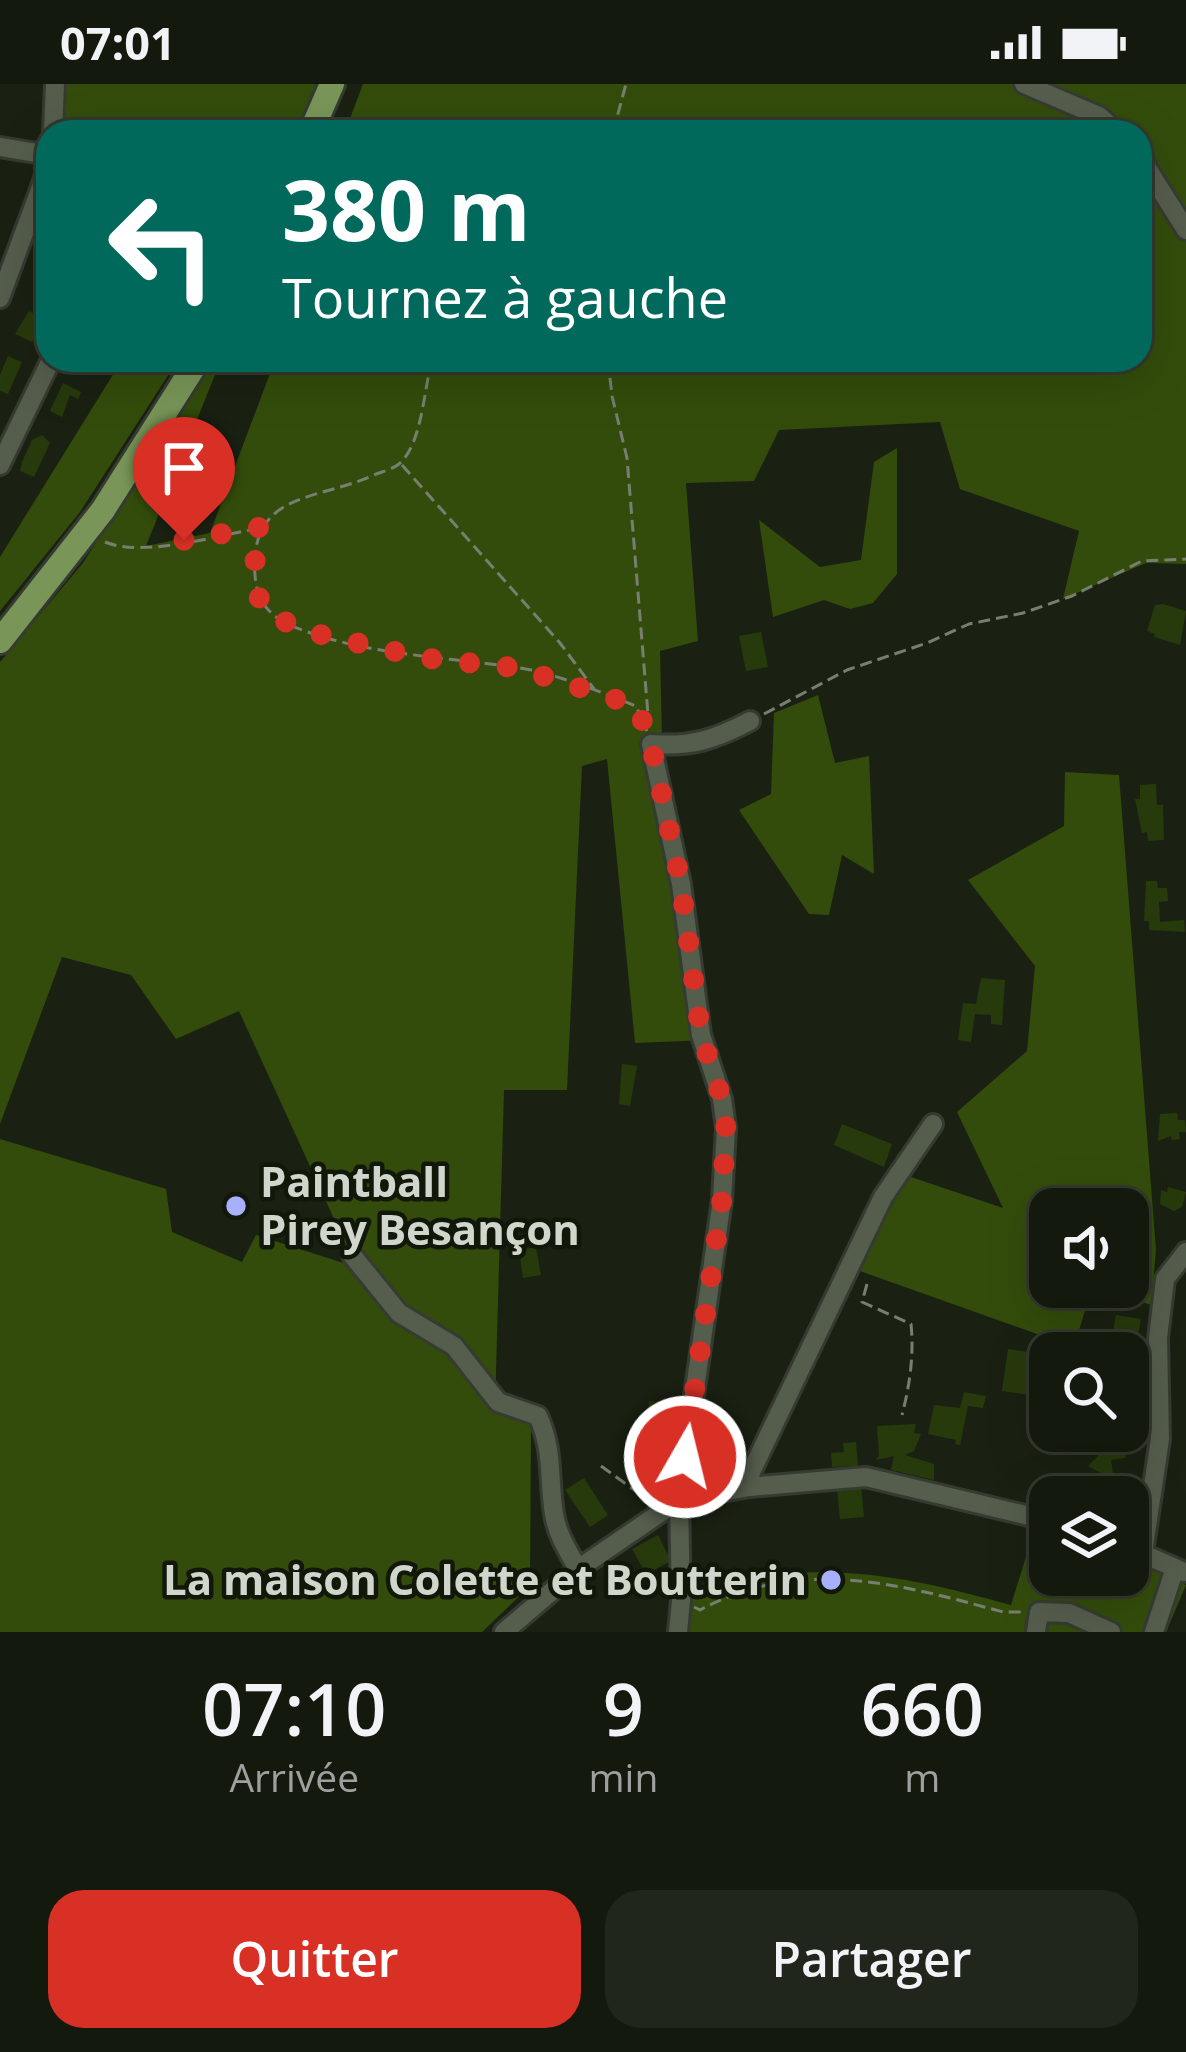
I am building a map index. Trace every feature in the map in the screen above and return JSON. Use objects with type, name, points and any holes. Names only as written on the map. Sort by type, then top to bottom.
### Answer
[{"type":"main road","points":[[316,120],[332,84]]},
{"type":"main road","points":[[0,641],[84,534],[190,372]]},
{"type":"street","points":[[54,120],[55,84]]},
{"type":"street","points":[[1024,84],[1104,120]]},
{"type":"street","points":[[0,147],[36,153]]},
{"type":"street","points":[[1152,176],[1186,230]]},
{"type":"street","points":[[0,298],[36,200]]},
{"type":"street","points":[[0,465],[45,372]]},
{"type":"street","points":[[678,1632],[681,1601],[671,1506],[722,1200],[726,1128],[722,1099],[701,1035],[681,884],[651,744],[708,743],[750,722]]},
{"type":"street","points":[[748,1487],[883,1197],[933,1124]]},
{"type":"street","points":[[1149,1488],[1160,1439],[1158,1338],[1166,1279],[1186,1252]]},
{"type":"street","points":[[352,1255],[399,1313],[454,1346],[498,1402],[538,1416],[549,1441],[554,1514],[578,1569]]},
{"type":"street","points":[[504,1632],[578,1569],[671,1506],[748,1487],[866,1477],[1029,1516]]},
{"type":"street","points":[[1149,1557],[1180,1571],[1154,1632]]},
{"type":"street","points":[[1037,1622],[1069,1613],[1111,1632]]},
{"type":"path","points":[[616,120],[626,84]]},
{"type":"path","points":[[430,372],[418,428],[400,463],[276,508],[262,527],[254,566],[256,590],[269,614],[305,631],[424,658],[518,668],[594,689],[637,706],[651,744]]},
{"type":"path","points":[[609,372],[627,458],[651,744]]},
{"type":"path","points":[[400,463],[560,643],[594,689]]},
{"type":"path","points":[[84,534],[118,548],[145,547],[262,527]]},
{"type":"path","points":[[750,722],[847,670],[969,624],[1072,596],[1142,561],[1186,559]]},
{"type":"path","points":[[867,1284],[862,1302],[911,1324],[913,1372],[902,1415]]},
{"type":"path","points":[[601,1466],[671,1506]]},
{"type":"path","points":[[681,1601],[700,1610],[760,1588],[858,1578],[1037,1622]]},
{"type":"green space","points":[[63,84],[317,84],[304,120],[64,120]]},
{"type":"green space","points":[[363,84],[1186,84],[1186,564],[1146,563],[1063,599],[1079,531],[960,489],[940,422],[779,430],[754,481],[686,483],[698,641],[660,651],[662,739],[708,1040],[635,1043],[607,759],[582,766],[567,1090],[504,1090],[495,1407],[531,1424],[530,1586],[482,1632],[0,1632],[0,1139],[166,1189],[172,1232],[242,1262],[256,1235],[356,1267],[239,1011],[176,1039],[131,975],[62,957],[0,1124],[0,662],[83,563],[204,372],[216,372],[146,546],[210,533],[270,372],[1152,372],[1152,120],[349,120]]},
{"type":"green space","points":[[115,372],[170,372],[80,512],[0,611],[0,557]]},
{"type":"green space","points":[[897,448],[897,574],[873,603],[850,609],[824,600],[773,617],[759,520],[820,567],[861,560],[874,462]]},
{"type":"green space","points":[[818,695],[835,763],[869,756],[874,874],[842,855],[829,915],[809,914],[739,810],[771,794],[774,713]]},
{"type":"green space","points":[[1065,772],[1119,775],[1156,1250],[1151,1305],[1149,1188],[1029,1188],[1029,1308],[1086,1308],[1078,1332],[1032,1332],[857,1270],[908,1176],[1003,1208],[957,1112],[1027,1051],[1035,966],[968,880],[1064,826]]},
{"type":"green space","name":"La maison Colette et Boutterin","points":[[1029,1547],[1029,1596],[1149,1596],[1149,1568],[1166,1576],[1174,1592],[1181,1583],[1186,1585],[1166,1632],[685,1632],[686,1598],[756,1578],[798,1573],[890,1577],[1011,1605]]},
{"type":"building","points":[[29,311],[36,314],[32,342],[15,334]]},
{"type":"building","points":[[8,356],[22,362],[8,394],[0,391],[0,375]]},
{"type":"building","points":[[63,383],[81,392],[78,399],[70,395],[62,417],[50,411]]},
{"type":"building","points":[[42,435],[50,443],[34,477],[20,471],[32,440]]},
{"type":"building","points":[[1155,605],[1186,611],[1180,645],[1147,631]]},
{"type":"building","points":[[761,632],[768,667],[746,671],[739,636]]},
{"type":"building","points":[[1156,784],[1157,805],[1163,805],[1164,840],[1148,841],[1135,799],[1140,799],[1140,785]]},
{"type":"building","points":[[1146,881],[1167,888],[1168,901],[1159,902],[1160,922],[1184,920],[1185,932],[1149,930],[1149,921],[1144,921]]},
{"type":"building","points":[[981,978],[1005,980],[1002,1025],[991,1024],[991,1015],[975,1014],[971,1042],[958,1040],[963,1003],[976,1004]]},
{"type":"building","points":[[622,1064],[637,1066],[630,1106],[619,1104]]},
{"type":"building","points":[[1177,1113],[1178,1120],[1185,1120],[1186,1132],[1179,1132],[1180,1139],[1171,1136],[1158,1141],[1160,1114]]},
{"type":"building","points":[[842,1124],[892,1144],[884,1167],[834,1145]]},
{"type":"building","points":[[1168,1187],[1186,1192],[1182,1207],[1174,1211],[1160,1204],[1161,1190],[1167,1192]]},
{"type":"building","points":[[536,1247],[541,1275],[523,1278],[519,1250]]},
{"type":"building","points":[[1116,1315],[1141,1319],[1139,1332],[1113,1332]]},
{"type":"building","points":[[1008,1349],[1029,1352],[1029,1395],[1002,1391]]},
{"type":"building","points":[[964,1392],[986,1396],[983,1408],[968,1406],[960,1445],[928,1434],[934,1405],[960,1408]]},
{"type":"building","points":[[649,1401],[667,1403],[668,1439],[646,1437]]},
{"type":"building","points":[[916,1424],[914,1433],[921,1434],[914,1451],[905,1455],[934,1464],[934,1480],[891,1470],[894,1456],[876,1460],[877,1426]]},
{"type":"building","points":[[856,1442],[858,1466],[832,1467],[831,1453],[844,1452],[843,1443]]},
{"type":"building","points":[[1096,1452],[1126,1452],[1125,1458],[1111,1460],[1113,1474],[1088,1466],[1098,1456]]},
{"type":"building","points":[[584,1478],[608,1515],[590,1527],[565,1490]]},
{"type":"building","points":[[861,1487],[864,1517],[840,1519],[837,1489]]},
{"type":"building","points":[[658,1535],[671,1561],[646,1574],[632,1549]]},
{"type":"place","name":"Paintball Pirey Besançon","points":[[236,1206]]},
{"type":"place","name":"La maison Colette et Boutterin","points":[[831,1580]]},
{"type":"route","points":[[184,540],[262,527],[254,566],[260,602],[269,614],[305,631],[424,658],[518,668],[637,706],[651,744],[681,884],[701,1035],[722,1099],[726,1128],[722,1200],[685,1457]]}]
